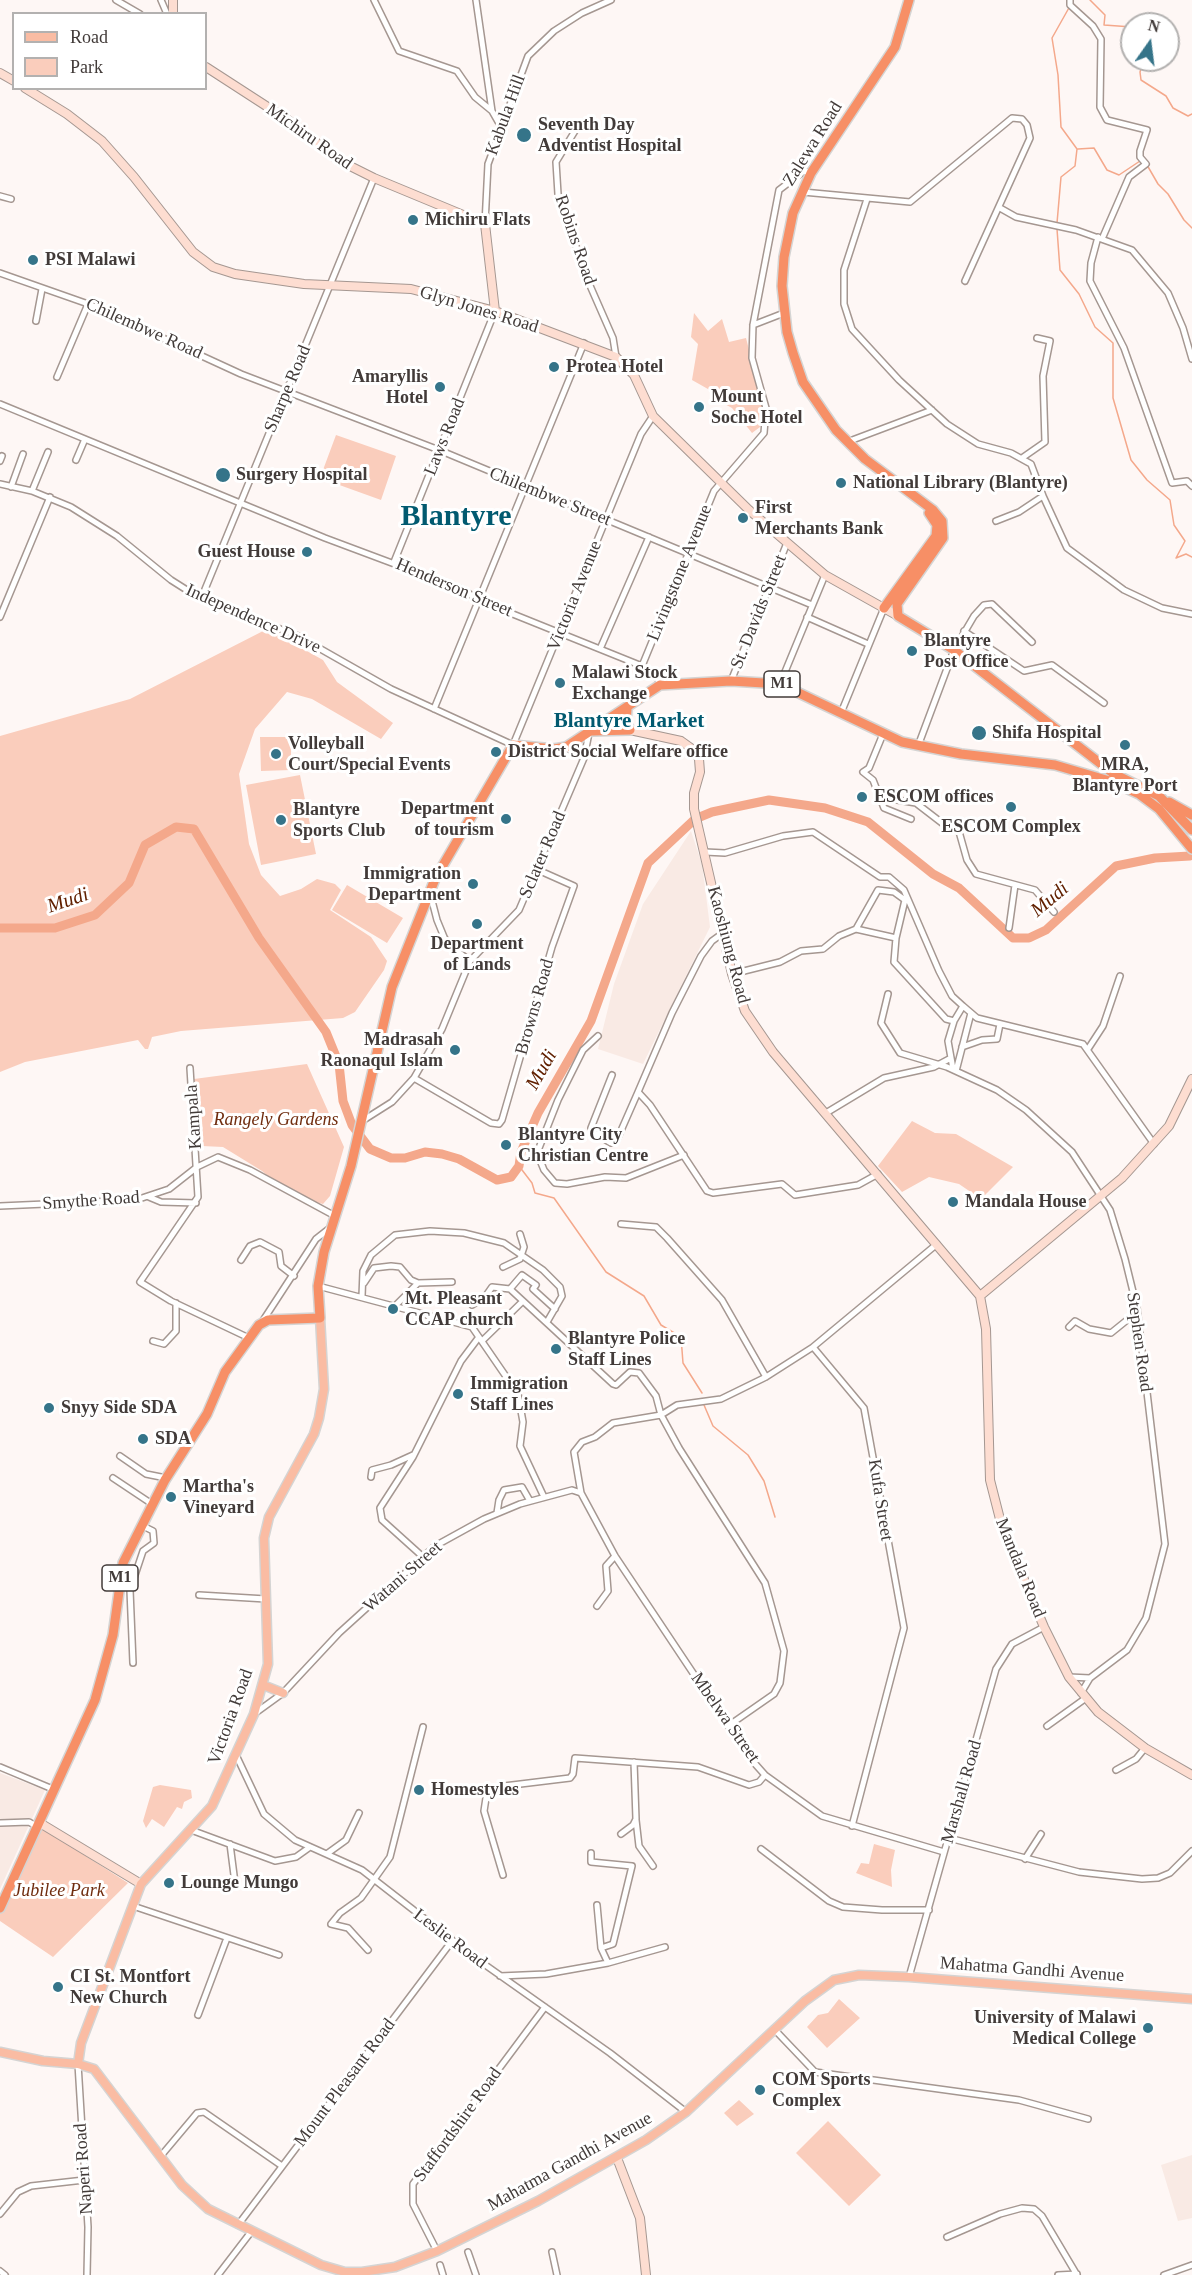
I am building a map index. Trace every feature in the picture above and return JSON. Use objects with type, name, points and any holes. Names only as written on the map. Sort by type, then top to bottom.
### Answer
[{"type":"highway","name":"Zalewa Road","points":[[884,608],[929,548],[937,531],[932,516],[847,442],[827,420],[803,382],[787,332],[782,286],[784,257],[793,213],[801,192],[811,173],[888,60],[902,30],[909,0]]},
{"type":"highway","name":"Zalewa Road","points":[[898,616],[897,604],[940,544],[944,532],[942,521],[933,510],[903,489]]},
{"type":"highway","points":[[898,616],[954,650],[1114,774],[1192,815]]},
{"type":"highway","name":"M1","points":[[660,686],[731,681],[780,684],[883,734],[918,746],[961,754],[1014,758],[1055,765],[1113,782],[1139,795],[1170,820],[1192,849]]},
{"type":"highway","points":[[259,1325],[268,1320],[320,1318],[318,1286],[331,1227],[351,1166],[392,987],[430,891],[461,830],[513,745],[554,749],[566,747],[660,686]]},
{"type":"highway","points":[[591,732],[630,730],[626,721],[627,709]]},
{"type":"highway","points":[[1159,796],[1192,830]]},
{"type":"highway","name":"M1","points":[[1,1905],[55,1790],[102,1680],[113,1635],[123,1563],[166,1478],[207,1414],[225,1372],[259,1325]]},
{"type":"main road","name":"Victoria Road","points":[[78,2064],[81,2043],[141,1884],[212,1806],[254,1714],[268,1664],[264,1538],[268,1518],[314,1434],[322,1406],[324,1389],[320,1318]]},
{"type":"main road","points":[[263,1685],[283,1692]]},
{"type":"main road","name":"Mahatma Gandhi Avenue","points":[[0,2052],[43,2061],[78,2064],[99,2074],[160,2157],[196,2199],[208,2209],[321,2265],[354,2273],[382,2273],[437,2251],[538,2202],[617,2158],[686,2112],[805,2001],[834,1980],[859,1975],[909,1977],[1192,1999]]},
{"type":"street","points":[[116,0],[137,12]]},
{"type":"street","points":[[374,0],[399,51],[457,71],[475,97],[492,111],[500,125]]},
{"type":"street","points":[[476,0],[492,111]]},
{"type":"street","name":"Kabula Hill","points":[[495,311],[485,224],[488,164],[500,125],[531,51],[554,31],[582,13],[611,0]]},
{"type":"street","points":[[1070,0],[1070,5],[1093,26],[1101,39],[1100,107],[1107,120],[1147,130],[1140,151],[1140,157],[1146,164],[1129,177],[1100,238],[1091,263],[1090,281],[1124,348],[1172,483],[1187,481],[1192,486]]},
{"type":"street","name":"Michiru Road","points":[[207,68],[294,124],[334,158],[374,178],[485,224]]},
{"type":"street","name":"Glyn Jones Road","points":[[28,90],[67,114],[102,141],[134,177],[186,243],[206,263],[235,274],[332,285],[411,289],[495,311],[616,357],[634,375],[653,416],[720,482],[825,575],[898,616]]},
{"type":"street","points":[[801,192],[910,202],[1012,118],[1022,119],[1027,125],[1030,138],[965,281]]},
{"type":"street","name":"Robins Road","points":[[578,126],[556,162],[558,194],[591,288],[613,338],[616,357]]},
{"type":"street","name":"Livingstone Avenue","points":[[642,666],[720,482],[754,446],[765,430],[766,408],[752,358],[753,325],[779,190],[804,171],[811,173]]},
{"type":"street","name":"Sharpe Road","points":[[201,599],[332,285],[374,178]]},
{"type":"street","points":[[0,196],[12,200]]},
{"type":"street","points":[[867,199],[844,270],[846,316],[852,329],[871,351],[947,423],[978,444],[1022,458],[1031,464],[1067,548],[1124,590],[1162,608],[1192,614]]},
{"type":"street","points":[[1000,208],[1016,218],[1064,227],[1132,250],[1168,293],[1183,328],[1192,359]]},
{"type":"street","name":"Chilembwe Road","points":[[0,273],[88,304],[241,374],[287,390]]},
{"type":"street","points":[[36,321],[42,289]]},
{"type":"street","points":[[57,376],[88,304]]},
{"type":"street","name":"Laws Road","points":[[393,562],[495,311]]},
{"type":"street","points":[[753,325],[784,313]]},
{"type":"street","points":[[1022,458],[1046,442],[1043,376],[1050,341],[1037,338]]},
{"type":"street","points":[[434,709],[584,343]]},
{"type":"street","name":"Chilembwe Street","points":[[287,390],[440,450],[525,488],[812,604]]},
{"type":"street","name":"Henderson Street","points":[[0,404],[240,501],[325,538],[464,590],[478,600],[642,666],[658,679],[660,686]]},
{"type":"street","points":[[847,442],[932,410]]},
{"type":"street","name":"Victoria Avenue","points":[[513,745],[641,434],[653,416]]},
{"type":"street","points":[[76,460],[85,439]]},
{"type":"street","points":[[32,491],[48,452]]},
{"type":"street","points":[[11,486],[23,454]]},
{"type":"street","name":"Independence Drive","points":[[0,484],[32,491],[95,520],[171,580],[201,599],[296,635],[434,709],[513,745]]},
{"type":"street","points":[[996,521],[1019,512],[1043,496]]},
{"type":"street","points":[[0,617],[50,498]]},
{"type":"street","points":[[600,649],[649,537]]},
{"type":"street","name":"St. Davids Street","points":[[731,681],[787,543]]},
{"type":"street","points":[[780,684],[825,575]]},
{"type":"street","points":[[918,746],[954,650],[964,631],[984,605],[992,604],[1032,642]]},
{"type":"street","points":[[841,713],[884,608]]},
{"type":"street","points":[[807,617],[868,644]]},
{"type":"street","points":[[964,631],[1024,671],[1052,665],[1104,703]]},
{"type":"street","name":"Kaoshiung Road","points":[[609,720],[630,730],[672,738],[695,752],[700,765],[694,793],[694,809],[732,974],[745,1011],[756,1030],[980,1296]]},
{"type":"street","name":"Sclater Road","points":[[470,961],[514,918],[538,870],[584,758],[591,732]]},
{"type":"street","points":[[883,734],[869,768],[863,772],[873,780],[884,808],[911,819]]},
{"type":"street","points":[[566,747],[584,758]]},
{"type":"street","points":[[879,797],[916,802],[942,823],[958,828],[967,860],[976,874],[1035,890],[1054,912]]},
{"type":"street","points":[[705,852],[725,853],[783,836],[813,832],[880,877],[889,878],[904,890],[952,996],[977,1018],[1074,1040],[1088,1049],[1154,1144]]},
{"type":"street","name":"Browns Road","points":[[414,1078],[495,1125],[499,1124],[552,947],[574,886],[538,870]]},
{"type":"street","points":[[1009,928],[1015,885]]},
{"type":"street","points":[[732,974],[780,962],[801,951],[823,949],[840,936],[856,929],[879,890],[894,892],[905,900],[896,938],[894,963],[946,1019],[954,1021]]},
{"type":"street","points":[[361,1125],[392,1102],[414,1078],[442,1029],[470,961],[449,945],[444,937],[436,920],[430,891]]},
{"type":"street","points":[[856,929],[896,938]]},
{"type":"street","points":[[612,1075],[591,1128],[593,1132],[611,1143],[616,1142],[672,1013],[701,956],[712,940],[723,933]]},
{"type":"street","points":[[1088,1049],[1103,1026],[1120,976]]},
{"type":"street","name":"Stephen Road","points":[[888,994],[881,1023],[894,1046],[904,1056],[954,1070],[997,1090],[1039,1120],[1072,1152],[1101,1197],[1116,1228],[1137,1312],[1165,1544],[1149,1609],[1134,1639],[1119,1657],[1090,1678],[1083,1696]]},
{"type":"street","points":[[954,1070],[948,1041],[954,1021],[963,1006]]},
{"type":"street","points":[[954,1070],[970,1013]]},
{"type":"street","points":[[962,1047],[982,1040],[997,1039],[1000,1024]]},
{"type":"street","points":[[598,1036],[583,1050],[558,1100],[537,1153],[544,1170],[555,1183],[567,1184],[605,1178],[626,1178],[684,1155]]},
{"type":"street","points":[[826,1113],[884,1078],[940,1065],[951,1058]]},
{"type":"street","name":"Kampala","points":[[190,1068],[197,1167],[196,1203]]},
{"type":"street","points":[[980,1296],[1101,1197],[1154,1144],[1174,1118],[1192,1079]]},
{"type":"street","points":[[638,1092],[707,1191],[713,1193],[782,1184],[795,1195],[858,1185],[878,1174]]},
{"type":"street","name":"Smythe Road","points":[[0,1206],[135,1200],[149,1197],[169,1188],[213,1158],[223,1158],[335,1216]]},
{"type":"street","points":[[149,1197],[160,1202],[196,1203]]},
{"type":"street","points":[[196,1203],[140,1282],[176,1303],[249,1338]]},
{"type":"street","points":[[621,1224],[656,1227],[667,1238],[722,1300],[766,1377]]},
{"type":"street","points":[[259,1325],[294,1276],[316,1239],[331,1227]]},
{"type":"street","points":[[362,1296],[363,1271],[371,1255],[395,1235],[410,1232],[464,1233],[504,1243],[543,1270],[563,1291],[547,1322]]},
{"type":"street","points":[[503,1267],[520,1258],[524,1247],[520,1234]]},
{"type":"street","points":[[241,1260],[250,1246],[260,1242],[279,1252],[281,1266],[294,1276]]},
{"type":"street","points":[[661,1415],[677,1405],[721,1399],[766,1377],[813,1347],[937,1244]]},
{"type":"street","points":[[363,1284],[374,1268],[391,1266],[400,1267],[411,1280],[418,1283],[452,1282]]},
{"type":"street","points":[[510,1290],[522,1275],[536,1285],[533,1289],[555,1309]]},
{"type":"street","points":[[396,1305],[418,1283]]},
{"type":"street","points":[[318,1286],[466,1323],[481,1339],[518,1394],[523,1422],[522,1453],[544,1497]]},
{"type":"street","points":[[472,1305],[485,1297],[492,1287],[510,1290],[613,1384],[616,1385],[630,1372],[639,1372],[656,1396],[661,1415],[697,1478],[765,1583],[784,1651],[780,1683],[774,1694],[728,1726]]},
{"type":"street","name":"Mandala Road","points":[[980,1296],[986,1329],[990,1480],[1002,1527],[1044,1627],[1069,1677],[1083,1696],[1109,1722],[1145,1748],[1192,1775]]},
{"type":"street","points":[[422,1556],[379,1515],[383,1501],[414,1455],[461,1361],[481,1339],[523,1301]]},
{"type":"street","points":[[153,1341],[164,1344],[176,1331],[176,1303]]},
{"type":"street","points":[[1069,1327],[1075,1321],[1089,1329],[1111,1333],[1137,1312]]},
{"type":"street","name":"Kufa Street","points":[[813,1347],[864,1408],[904,1628],[852,1826]]},
{"type":"street","name":"Mbelwa Street","points":[[661,1415],[613,1423],[577,1446],[574,1460],[581,1493],[615,1556],[749,1757],[765,1775],[813,1812],[852,1826],[944,1852]]},
{"type":"street","points":[[371,1477],[372,1470],[392,1465],[414,1455]]},
{"type":"street","points":[[120,1456],[146,1474],[166,1478]]},
{"type":"street","points":[[113,1478],[152,1504]]},
{"type":"street","points":[[497,1513],[499,1500],[504,1490],[522,1487],[530,1501]]},
{"type":"street","name":"Watani Street","points":[[254,1714],[283,1692],[339,1633],[422,1556],[497,1513],[572,1490],[581,1493]]},
{"type":"street","points":[[133,1663],[130,1590],[143,1551],[154,1543],[153,1531],[141,1525]]},
{"type":"street","points":[[597,1606],[608,1591],[606,1566],[615,1556]]},
{"type":"street","points":[[199,1595],[266,1599]]},
{"type":"street","name":"Marshall Road","points":[[909,1977],[996,1669],[1012,1644],[1044,1627]]},
{"type":"street","points":[[1069,1677],[1090,1678]]},
{"type":"street","points":[[1047,1726],[1083,1696]]},
{"type":"street","points":[[368,1950],[348,1928],[331,1924],[340,1912],[361,1898],[391,1855],[423,1727]]},
{"type":"street","points":[[1116,1770],[1136,1759],[1145,1748]]},
{"type":"street","name":"Leslie Road","points":[[236,1755],[264,1814],[294,1840],[328,1853],[373,1878],[452,1941],[686,2112]]},
{"type":"street","points":[[503,1875],[484,1811],[486,1798],[504,1786],[570,1778],[573,1774],[574,1761],[581,1756],[698,1767],[749,1785],[756,1784],[765,1775]]},
{"type":"street","points":[[634,1762],[639,1846],[653,1866]]},
{"type":"street","points":[[0,1767],[55,1790]]},
{"type":"street","points":[[328,1853],[346,1840],[359,1813]]},
{"type":"street","points":[[621,1834],[633,1825],[636,1819]]},
{"type":"street","points":[[0,1823],[29,1822],[39,1825],[141,1884]]},
{"type":"street","points":[[191,1830],[275,1861],[296,1857],[310,1847]]},
{"type":"street","points":[[1025,1859],[1041,1834]]},
{"type":"street","points":[[949,1838],[1079,1872],[1158,1878],[1181,1865],[1192,1851]]},
{"type":"street","points":[[230,1844],[235,1883]]},
{"type":"street","points":[[761,1850],[829,1901],[843,1907],[929,1910]]},
{"type":"street","points":[[591,1853],[591,1862],[632,1866],[613,1944],[601,1948]]},
{"type":"street","points":[[597,1905],[601,1948],[608,1963]]},
{"type":"street","points":[[133,1906],[279,1955]]},
{"type":"street","points":[[198,2015],[227,1938]]},
{"type":"street","name":"Mount Pleasant Road","points":[[237,2225],[452,1941]]},
{"type":"street","points":[[499,1976],[546,1974],[608,1963],[665,1947]]},
{"type":"street","name":"Staffordshire Road","points":[[437,2251],[413,2204],[413,2184],[545,2007]]},
{"type":"street","points":[[774,2029],[815,2072],[1010,2098],[1040,2104],[1088,2119]]},
{"type":"street","name":"Naperi Road","points":[[78,2064],[88,2227],[87,2275]]},
{"type":"street","points":[[160,2157],[197,2113],[204,2112],[282,2166]]},
{"type":"street","points":[[617,2158],[640,2218],[646,2275]]},
{"type":"street","points":[[0,2214],[18,2192],[31,2186],[84,2180]]},
{"type":"street","points":[[947,2237],[981,2220],[1029,2208],[1042,2216],[1077,2275]]},
{"type":"street","points":[[218,2275],[251,2232]]},
{"type":"street","points":[[468,2252],[476,2275]]},
{"type":"street","points":[[552,2252],[557,2275]]},
{"type":"street","points":[[320,2275],[321,2265]]},
{"type":"street","points":[[440,2265],[443,2275]]},
{"type":"street","points":[[1167,2274],[1192,2265]]},
{"type":"street","points":[[0,2271],[5,2275]]},
{"type":"street","points":[[1058,2275],[1077,2275]]},
{"type":"shaded area","points":[[691,831],[702,864],[710,927],[643,1064],[598,1049],[614,984],[643,904]]},
{"type":"shaded area","points":[[0,1773],[45,1790],[0,1889]]},
{"type":"shaded area","points":[[1192,2155],[1192,2218],[1178,2221],[1161,2165]]},
{"type":"green space","points":[[694,313],[708,331],[722,319],[729,342],[746,338],[764,409],[760,427],[752,433],[732,408],[719,401],[715,393],[692,380],[698,344],[691,337]]},
{"type":"green space","points":[[336,435],[396,456],[381,500],[320,478]]},
{"type":"green space","name":"Blantyre Sports Club","points":[[267,629],[323,660],[337,682],[393,723],[381,739],[312,699],[287,692],[255,729],[239,774],[249,844],[261,875],[280,896],[301,889],[317,879],[335,884],[341,890],[330,910],[371,937],[387,961],[384,970],[355,1012],[343,1018],[181,1031],[152,1037],[148,1049],[145,1049],[138,1040],[25,1062],[0,1072],[0,736],[130,699]]},
{"type":"green space","name":"Volleyball Court/Special Events","points":[[260,737],[291,737],[291,770],[261,771]]},
{"type":"green space","name":"Blantyre Sports Club","points":[[300,775],[316,854],[261,865],[246,785]]},
{"type":"green space","points":[[347,885],[403,918],[387,943],[332,910]]},
{"type":"green space","name":"Rangely Gardens","points":[[307,1064],[344,1147],[330,1196],[323,1204],[291,1195],[262,1171],[223,1147],[202,1146],[194,1079]]},
{"type":"green space","points":[[912,1121],[935,1133],[956,1134],[1013,1167],[981,1199],[959,1184],[929,1177],[902,1192],[878,1166]]},
{"type":"green space","points":[[160,1785],[191,1790],[192,1798],[184,1802],[182,1809],[177,1807],[164,1827],[152,1819],[146,1828],[143,1821],[153,1787]]},
{"type":"green space","name":"Jubilee Park","points":[[42,1828],[128,1883],[53,1957],[0,1921],[0,1914]]},
{"type":"green space","points":[[874,1844],[895,1850],[891,1870],[892,1887],[856,1873],[861,1863],[869,1864]]},
{"type":"green space","points":[[839,1999],[860,2018],[827,2048],[807,2027],[818,2015],[828,2013]]},
{"type":"green space","points":[[739,2100],[754,2114],[737,2126],[724,2113]]},
{"type":"green space","points":[[828,2121],[881,2175],[849,2206],[796,2153]]},
{"type":"waterway","points":[[1090,0],[1105,15],[1104,25],[1120,26]]},
{"type":"waterway","points":[[1057,223],[1061,177],[1075,166],[1077,149],[1061,127],[1058,75],[1052,38],[1070,6]]},
{"type":"waterway","points":[[1140,72],[1141,80],[1166,96],[1173,108],[1188,116],[1192,114]]},
{"type":"waterway","points":[[1078,149],[1094,148],[1107,170],[1119,175],[1140,161]]},
{"type":"waterway","points":[[1147,165],[1158,184],[1192,228]]},
{"type":"waterway","points":[[1057,229],[1060,270],[1079,294],[1095,327],[1113,343],[1113,398],[1131,460],[1147,480],[1170,500],[1174,525],[1185,541],[1176,558],[1186,554],[1192,557]]},
{"type":"waterway","name":"Mudi","points":[[0,928],[55,928],[95,915],[129,883],[145,845],[176,827],[194,829],[259,938],[326,1032],[339,1064],[343,1101],[352,1125],[370,1149],[391,1158],[405,1158],[425,1152],[442,1154],[459,1159],[497,1180],[511,1177],[519,1166],[521,1152],[538,1113],[591,1021],[648,863],[695,819],[712,812],[769,800],[825,808],[868,822],[933,874],[959,888],[1013,938],[1029,938],[1046,930],[1116,866],[1155,858],[1190,856]]},
{"type":"waterway","points":[[519,1166],[532,1183],[535,1193],[554,1198],[606,1272],[644,1296],[661,1325],[681,1337],[683,1363],[702,1393]]},
{"type":"waterway","points":[[704,1405],[713,1426],[748,1455],[764,1481],[775,1517]]},
{"type":"place","name":"Seventh Day Adventist Hospital","points":[[524,135]]},
{"type":"place","name":"Michiru Flats","points":[[413,220]]},
{"type":"place","name":"PSI Malawi","points":[[33,260]]},
{"type":"place","name":"Protea Hotel","points":[[554,367]]},
{"type":"place","name":"Amaryllis Hotel","points":[[440,387]]},
{"type":"place","name":"Mount Soche Hotel","points":[[699,407]]},
{"type":"place","name":"Surgery Hospital","points":[[223,475]]},
{"type":"place","name":"National Library (Blantyre)","points":[[841,483]]},
{"type":"place","name":"First Merchants Bank","points":[[743,518]]},
{"type":"place","name":"Guest House","points":[[307,552]]},
{"type":"place","name":"Blantyre Post Office","points":[[912,651]]},
{"type":"place","name":"Malawi Stock Exchange","points":[[560,683]]},
{"type":"place","name":"Shifa Hospital","points":[[979,733]]},
{"type":"place","name":"MRA, Blantyre Port","points":[[1125,745]]},
{"type":"place","name":"District Social Welfare office","points":[[496,752]]},
{"type":"place","name":"Volleyball Court/Special Events","points":[[276,754]]},
{"type":"place","name":"ESCOM offices","points":[[862,797]]},
{"type":"place","name":"ESCOM Complex","points":[[1011,807]]},
{"type":"place","name":"Department of tourism","points":[[506,819]]},
{"type":"place","name":"Blantyre Sports Club","points":[[281,820]]},
{"type":"place","name":"Immigration Department","points":[[473,884]]},
{"type":"place","name":"Department of Lands","points":[[477,924]]},
{"type":"place","name":"Madrasah Raonaqul Islam","points":[[455,1050]]},
{"type":"place","name":"Blantyre City Christian Centre","points":[[506,1145]]},
{"type":"place","name":"Mandala House","points":[[953,1202]]},
{"type":"place","name":"Mt. Pleasant CCAP church","points":[[393,1309]]},
{"type":"place","name":"Blantyre Police Staff Lines","points":[[556,1349]]},
{"type":"place","name":"Immigration Staff Lines","points":[[458,1394]]},
{"type":"place","name":"Snyy Side SDA","points":[[49,1408]]},
{"type":"place","name":"SDA","points":[[143,1439]]},
{"type":"place","name":"Martha's Vineyard","points":[[171,1497]]},
{"type":"place","name":"Homestyles","points":[[419,1790]]},
{"type":"place","name":"Lounge Mungo","points":[[169,1883]]},
{"type":"place","name":"CI St. Montfort New Church","points":[[58,1987]]},
{"type":"place","name":"University of Malawi Medical College","points":[[1148,2028]]},
{"type":"place","name":"COM Sports Complex","points":[[760,2090]]},
{"type":"district","name":"Blantyre","points":[[456,517]]},
{"type":"district","name":"Blantyre Market","points":[[629,722]]}]
